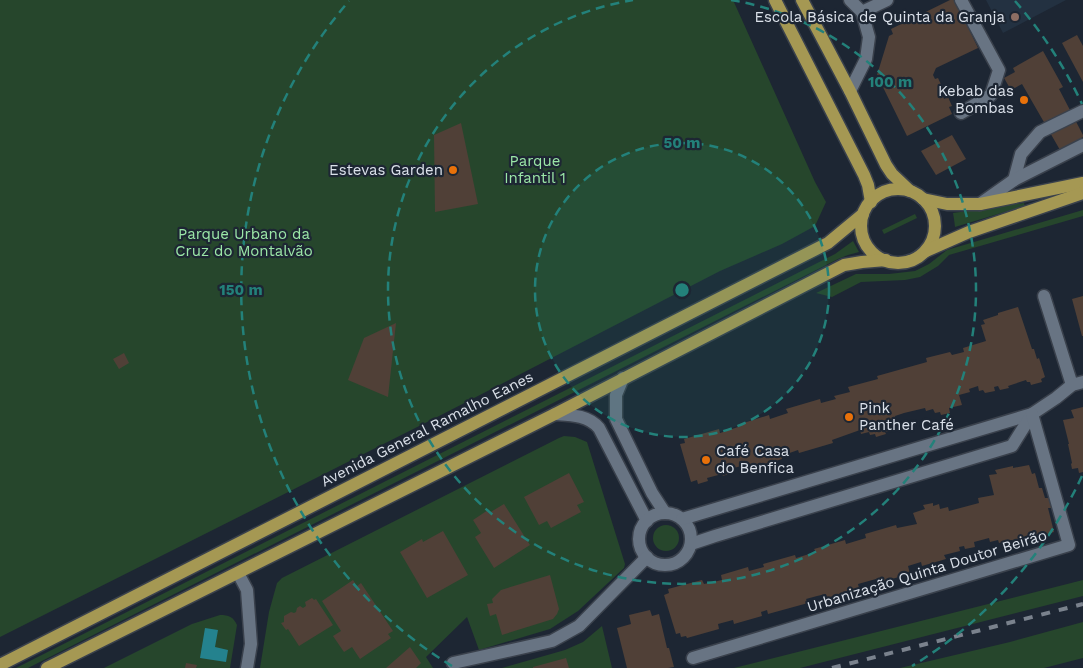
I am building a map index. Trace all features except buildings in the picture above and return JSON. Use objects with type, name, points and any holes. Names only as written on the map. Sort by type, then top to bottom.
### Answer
[{"type":"main road","points":[[774,0],[864,175],[871,202]]},
{"type":"main road","points":[[802,0],[886,165],[910,192]]},
{"type":"main road","points":[[923,199],[947,204],[980,204],[1083,184]]},
{"type":"main road","points":[[926,251],[933,238],[935,224],[931,210],[923,199],[917,194],[896,189],[876,197],[871,202],[863,214],[862,228],[865,242],[874,254],[886,260],[900,263],[908,262],[926,251],[969,232],[1083,193]]},
{"type":"main road","name":"Avenida General Ramalho Eanes","points":[[0,665],[828,243],[863,214]]},
{"type":"main road","points":[[48,668],[555,414],[844,266],[886,260]]},
{"type":"street","points":[[850,0],[862,12],[869,37],[866,59],[850,91]]},
{"type":"street","points":[[862,12],[887,0]]},
{"type":"street","points":[[961,0],[999,70],[991,95],[961,113]]},
{"type":"street","points":[[1014,180],[1021,154],[1040,132],[1083,111]]},
{"type":"street","points":[[980,204],[1014,180],[1083,145]]},
{"type":"street","points":[[682,519],[1032,414],[1078,383],[1044,296]]},
{"type":"street","points":[[623,378],[616,395],[616,420],[652,493],[665,513]]},
{"type":"street","points":[[555,414],[579,416],[599,428],[647,521]]},
{"type":"street","points":[[691,544],[1012,446],[1032,414]]},
{"type":"street","name":"Urbanização Quinta Doutor Beirão","points":[[693,658],[1069,545],[1032,414]]},
{"type":"street","points":[[658,514],[671,514],[682,519],[690,533],[691,544],[688,552],[683,558],[669,565],[653,562],[642,551],[639,543],[642,527],[647,521],[658,514]]},
{"type":"street","points":[[453,663],[552,641],[579,626],[647,557]]},
{"type":"street","points":[[238,573],[247,590],[251,644],[247,668]]},
{"type":"shaded area","name":"Escola Básica de Quinta da Granja","points":[[986,0],[1066,0],[1003,33]]},
{"type":"green space","name":"Parque Urbano da Cruz do Montalvão","points":[[0,0],[733,0],[815,182],[826,202],[815,226],[782,244],[720,271],[443,414],[0,637]]},
{"type":"green space","points":[[1024,203],[1025,206],[955,227],[953,213]]},
{"type":"green space","points":[[1083,210],[1083,216],[949,255],[938,266],[920,277],[905,280],[861,282],[832,297],[816,293],[856,274],[889,274],[915,271],[929,264],[947,250]]},
{"type":"green space","points":[[915,214],[917,218],[884,234],[882,230]]},
{"type":"green space","points":[[853,241],[859,252],[838,259],[28,668],[16,668],[835,254]]},
{"type":"green space","points":[[564,436],[575,437],[587,442],[625,564],[624,568],[578,611],[550,629],[479,650],[467,617],[426,657],[433,668],[260,668],[269,612],[277,583],[282,578]]},
{"type":"green space","points":[[666,525],[675,529],[679,538],[675,547],[666,551],[657,547],[653,538],[657,529]]},
{"type":"green space","points":[[1083,580],[1083,596],[800,668],[734,668]]},
{"type":"green space","points":[[220,615],[230,617],[237,625],[230,668],[104,668],[192,624]]},
{"type":"green space","points":[[1083,622],[1083,658],[1044,668],[900,668],[1010,642]]},
{"type":"green space","points":[[602,626],[612,668],[502,668],[565,650],[583,642]]},
{"type":"water","points":[[205,628],[218,630],[215,647],[228,650],[226,662],[200,658]]},
{"type":"railway","points":[[832,668],[1083,604]]},
{"type":"place","name":"Escola Básica de Quinta da Granja","points":[[1015,17]]},
{"type":"place","name":"Kebab das Bombas","points":[[1024,100]]},
{"type":"place","name":"Estevas Garden","points":[[453,170]]},
{"type":"place","name":"Pink Panther Café","points":[[849,417]]},
{"type":"place","name":"Café Casa do Benfica","points":[[706,460]]},
{"type":"park label","name":"Parque Infantil 1","points":[[535,170]]}]
